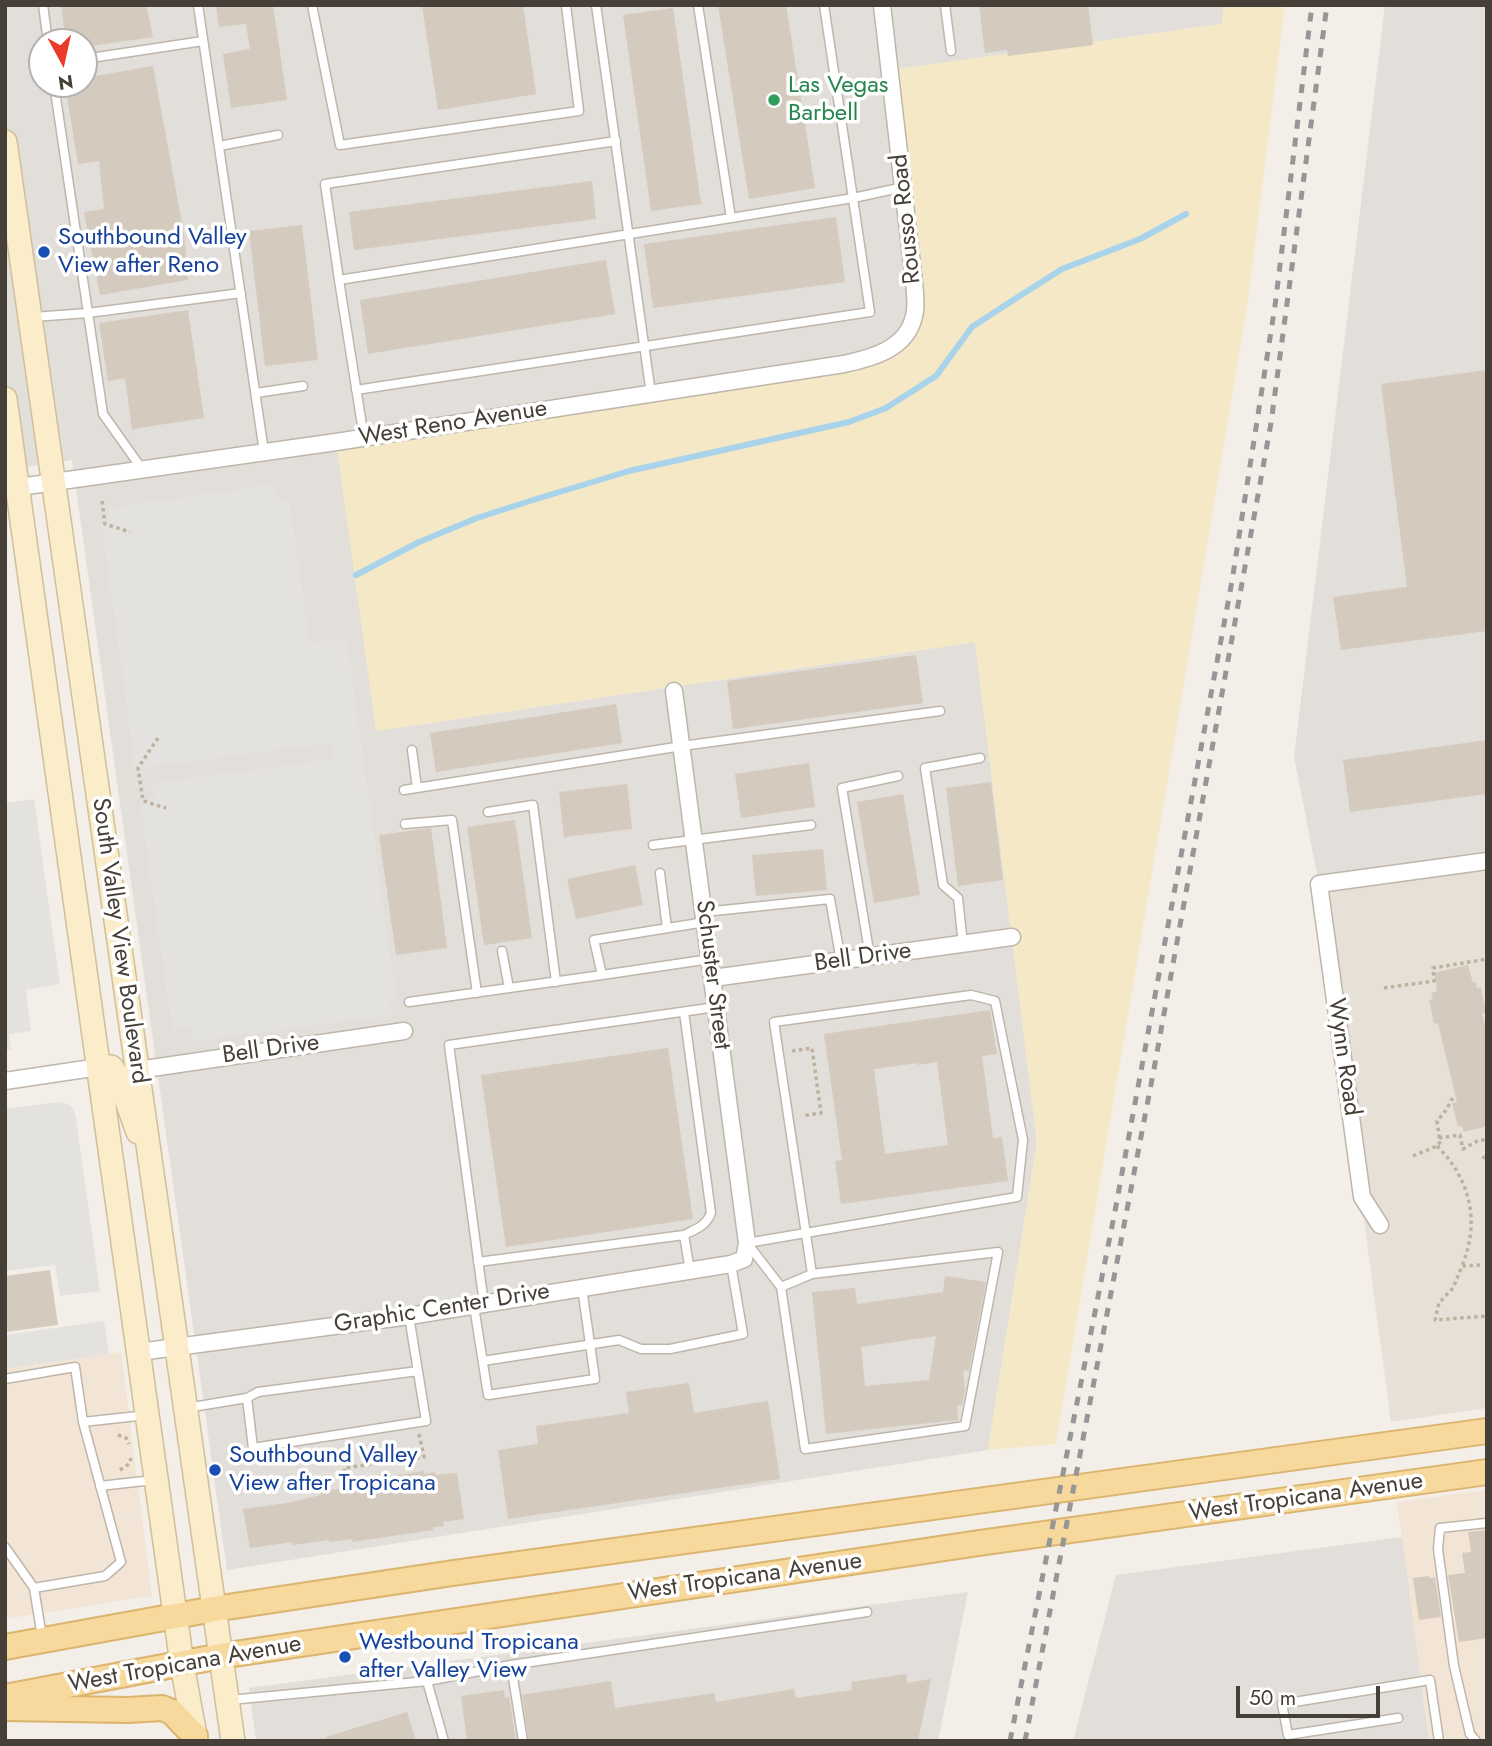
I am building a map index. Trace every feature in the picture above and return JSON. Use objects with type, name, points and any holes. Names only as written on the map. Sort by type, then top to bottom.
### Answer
[{"type":"main road","name":"South Valley View Boulevard","points":[[5,142],[233,1741]]},
{"type":"main road","name":"South Valley View Boulevard","points":[[5,398],[11,488],[99,1067],[182,1664],[195,1738]]},
{"type":"main road","points":[[99,1067],[111,1068],[117,1073],[124,1099],[151,1164]]},
{"type":"main road","name":"West Tropicana Avenue","points":[[5,1647],[176,1615],[453,1573],[1487,1432]]},
{"type":"main road","name":"West Tropicana Avenue","points":[[5,1697],[221,1656],[979,1543],[1487,1472]]},
{"type":"main road","points":[[5,1708],[162,1708],[172,1712],[195,1738]]},
{"type":"street","name":"Rousso Road","points":[[882,5],[915,282],[915,316],[909,331],[897,345]]},
{"type":"street","name":"West Reno Avenue","points":[[11,488],[364,438],[844,364],[865,360],[897,345]]},
{"type":"street","name":"Schuster Street","points":[[674,691],[713,978],[741,1256]]},
{"type":"street","name":"Wynn Road","points":[[1380,1226],[1362,1198],[1319,884],[1487,861]]},
{"type":"street","name":"Bell Drive","points":[[713,978],[1012,937]]},
{"type":"street","name":"Bell Drive","points":[[138,1070],[404,1031]]},
{"type":"street","points":[[5,1081],[99,1067]]},
{"type":"street","name":"Graphic Center Drive","points":[[139,1352],[409,1316],[690,1271],[741,1256]]},
{"type":"lane","points":[[43,5],[46,28]]},
{"type":"lane","points":[[198,5],[264,452]]},
{"type":"lane","points":[[312,5],[340,145],[579,111],[566,5]]},
{"type":"lane","points":[[596,5],[651,394]]},
{"type":"lane","points":[[698,5],[731,218]]},
{"type":"lane","points":[[356,390],[870,312],[824,5]]},
{"type":"lane","points":[[945,5],[951,51]]},
{"type":"lane","points":[[98,57],[203,41]]},
{"type":"lane","points":[[56,98],[103,414],[142,470]]},
{"type":"lane","points":[[219,146],[278,135]]},
{"type":"lane","points":[[364,438],[325,184],[615,141]]},
{"type":"lane","points":[[339,280],[853,198],[904,187]]},
{"type":"lane","points":[[30,317],[88,313],[241,293]]},
{"type":"lane","points":[[256,393],[303,386]]},
{"type":"lane","points":[[404,790],[682,746],[940,711]]},
{"type":"lane","points":[[412,750],[417,788]]},
{"type":"lane","points":[[963,944],[958,898],[943,885],[925,768],[980,758]]},
{"type":"lane","points":[[870,957],[842,788],[898,776]]},
{"type":"lane","points":[[488,812],[533,805],[556,982]]},
{"type":"lane","points":[[405,824],[452,820],[477,993]]},
{"type":"lane","points":[[653,845],[811,825]]},
{"type":"lane","points":[[660,873],[667,928]]},
{"type":"lane","points":[[602,975],[594,940],[667,928],[705,917],[830,899],[841,961]]},
{"type":"lane","points":[[502,951],[509,989]]},
{"type":"lane","points":[[409,1002],[710,959]]},
{"type":"lane","points":[[741,1256],[805,1235],[1017,1197],[1023,1140],[996,1001],[971,995],[774,1022],[805,1235],[812,1275]]},
{"type":"lane","points":[[582,1288],[595,1379],[488,1395],[483,1360],[478,1262],[449,1045],[716,1007]]},
{"type":"lane","points":[[478,1262],[684,1235],[709,1221],[711,1213],[684,1012]]},
{"type":"lane","points":[[684,1235],[690,1271]]},
{"type":"lane","points":[[741,1256],[781,1287],[805,1449],[965,1426],[999,1252],[812,1275],[781,1287]]},
{"type":"lane","points":[[483,1360],[619,1340],[641,1349],[670,1349],[743,1334],[741,1256]]},
{"type":"lane","points":[[247,1398],[253,1448],[426,1422],[409,1316]]},
{"type":"lane","points":[[5,1378],[75,1367],[83,1422],[121,1562],[105,1576],[34,1588]]},
{"type":"lane","points":[[186,1408],[247,1398],[258,1392],[418,1371]]},
{"type":"lane","points":[[83,1422],[148,1414]]},
{"type":"lane","points":[[100,1486],[157,1480]]},
{"type":"lane","points":[[1476,1741],[1470,1734],[1454,1666],[1438,1549],[1440,1528],[1487,1523]]},
{"type":"lane","points":[[5,1547],[34,1588],[43,1640]]},
{"type":"lane","points":[[227,1700],[427,1681],[511,1665],[867,1612]]},
{"type":"lane","points":[[511,1665],[523,1741]]},
{"type":"lane","points":[[1398,1718],[1288,1735],[1282,1704],[1430,1680],[1439,1741]]},
{"type":"lane","points":[[427,1681],[444,1741]]},
{"type":"path","points":[[102,501],[105,524],[130,532]]},
{"type":"path","points":[[159,738],[138,768],[143,801],[166,808]]},
{"type":"path","points":[[1384,988],[1434,981],[1433,968],[1487,959]]},
{"type":"path","points":[[779,1053],[812,1048],[821,1113],[802,1116]]},
{"type":"path","points":[[1437,1146],[1437,1121],[1451,1100],[1456,1098]]},
{"type":"path","points":[[1439,1138],[1460,1135],[1463,1149],[1479,1140],[1487,1140]]},
{"type":"path","points":[[1413,1156],[1437,1146]]},
{"type":"path","points":[[1437,1146],[1453,1161],[1471,1211],[1470,1247],[1453,1288],[1439,1303],[1435,1320],[1487,1316]]},
{"type":"path","points":[[1483,1159],[1487,1152]]},
{"type":"path","points":[[1462,1266],[1480,1265]]},
{"type":"path","points":[[115,1472],[129,1464],[131,1456],[126,1438],[118,1434]]},
{"type":"path","points":[[347,1486],[344,1468],[424,1457]]},
{"type":"shaded area","points":[[5,5],[1224,5],[1222,24],[891,70],[914,282],[909,331],[376,731],[975,642],[1037,1142],[988,1450],[227,1570],[72,460],[5,470]]},
{"type":"shaded area","points":[[1385,5],[1487,5],[1487,861],[1319,884],[1294,757]]},
{"type":"shaded area","points":[[276,484],[278,500],[289,499],[310,643],[347,639],[396,998],[390,1000],[392,1015],[193,1042],[190,1028],[172,1029],[140,802],[154,799],[153,783],[333,759],[331,743],[135,769],[102,525],[110,523],[108,508]]},
{"type":"shaded area","points":[[34,799],[60,984],[26,990],[31,1031],[9,1034],[11,1049],[5,1051],[5,803]]},
{"type":"shaded area","points":[[1487,861],[1487,1408],[1391,1422],[1319,884]]},
{"type":"shaded area","points":[[58,1102],[68,1104],[74,1110],[76,1118],[100,1291],[60,1296],[55,1265],[5,1271],[5,1109]]},
{"type":"shaded area","points":[[104,1321],[109,1354],[5,1369],[5,1335]]},
{"type":"shaded area","points":[[121,1352],[152,1596],[5,1619],[5,1369]]},
{"type":"shaded area","points":[[1487,1490],[1487,1741],[1429,1741],[1397,1502]]},
{"type":"shaded area","points":[[1402,1537],[1429,1741],[1073,1741],[1116,1575]]},
{"type":"shaded area","points":[[968,1592],[938,1741],[256,1741],[249,1688]]},
{"type":"sand","points":[[1224,5],[1285,5],[1248,301],[1056,1444],[988,1450],[1037,1142],[975,642],[376,731],[336,442],[880,354],[915,316],[890,70],[1222,24]]},
{"type":"building","points":[[61,5],[146,5],[153,37],[98,45],[98,28],[64,28]]},
{"type":"building","points":[[216,5],[273,5],[287,100],[231,108],[223,54],[250,49],[246,24],[219,27]]},
{"type":"building","points":[[422,5],[523,5],[536,94],[438,110]]},
{"type":"building","points":[[718,5],[786,5],[815,188],[749,199]]},
{"type":"building","points":[[979,5],[1088,5],[1093,45],[1008,56],[1007,50],[985,53]]},
{"type":"building","points":[[673,8],[701,204],[651,211],[623,15]]},
{"type":"building","points":[[153,66],[184,234],[188,280],[100,295],[84,212],[104,209],[99,161],[78,164],[67,98],[98,98],[98,76]]},
{"type":"building","points":[[592,181],[596,219],[354,250],[349,212]]},
{"type":"building","points":[[836,217],[845,282],[653,308],[644,244]]},
{"type":"building","points":[[302,225],[318,360],[265,366],[249,231]]},
{"type":"building","points":[[606,260],[615,314],[368,354],[360,300]]},
{"type":"building","points":[[188,310],[204,418],[132,429],[125,378],[108,381],[99,323]]},
{"type":"building","points":[[1487,370],[1487,631],[1341,650],[1333,597],[1407,587],[1381,384]]},
{"type":"building","points":[[916,655],[923,703],[733,729],[727,681]]},
{"type":"building","points":[[616,704],[622,743],[436,772],[430,733]]},
{"type":"building","points":[[1487,740],[1487,794],[1350,812],[1343,760]]},
{"type":"building","points":[[809,763],[815,807],[741,818],[735,774]]},
{"type":"building","points":[[991,782],[1003,880],[958,886],[946,788]]},
{"type":"building","points":[[627,784],[632,829],[564,837],[559,792]]},
{"type":"building","points":[[903,794],[920,895],[874,903],[857,802]]},
{"type":"building","points":[[515,820],[532,938],[484,945],[467,827]]},
{"type":"building","points":[[431,828],[447,948],[396,955],[379,835]]},
{"type":"building","points":[[823,849],[827,890],[756,896],[752,855]]},
{"type":"building","points":[[635,865],[643,905],[576,919],[567,879]]},
{"type":"building","points":[[1468,965],[1473,983],[1476,982],[1477,988],[1481,987],[1486,1013],[1482,1013],[1487,1033],[1487,1126],[1464,1132],[1462,1126],[1458,1127],[1452,1103],[1457,1102],[1438,1023],[1434,1024],[1429,1000],[1433,999],[1431,993],[1437,991],[1434,973]]},
{"type":"building","points":[[990,1010],[997,1054],[982,1056],[993,1138],[1002,1137],[1008,1181],[841,1204],[835,1161],[842,1160],[824,1034]],"holes":[[[937,1062],[948,1145],[885,1154],[874,1069]]]},
{"type":"building","points":[[668,1048],[693,1219],[506,1247],[481,1075]]},
{"type":"building","points":[[50,1270],[58,1325],[5,1332],[5,1276]]},
{"type":"building","points":[[945,1276],[986,1282],[969,1371],[963,1370],[965,1390],[962,1405],[957,1406],[958,1420],[826,1434],[812,1292],[855,1288],[857,1304],[943,1292]],"holes":[[[936,1336],[929,1380],[865,1386],[861,1347]]]},
{"type":"building","points":[[689,1383],[694,1413],[768,1401],[780,1479],[508,1519],[498,1450],[538,1444],[536,1426],[629,1413],[626,1392]]},
{"type":"building","points":[[424,1471],[424,1474],[435,1472],[436,1475],[457,1473],[464,1519],[443,1522],[444,1526],[433,1527],[433,1530],[352,1542],[353,1539],[293,1545],[292,1542],[250,1548],[243,1509],[287,1503],[321,1495],[320,1491],[355,1487],[356,1482]]},
{"type":"building","points":[[1487,1530],[1487,1638],[1459,1642],[1448,1575],[1465,1573],[1462,1553],[1471,1552],[1468,1532]]},
{"type":"building","points":[[1435,1577],[1441,1617],[1419,1620],[1413,1578]]},
{"type":"building","points":[[906,1674],[907,1683],[931,1679],[918,1741],[529,1741],[522,1695],[611,1681],[615,1708],[714,1693],[716,1702],[794,1689],[796,1698],[852,1690],[851,1682]]},
{"type":"building","points":[[504,1690],[505,1698],[509,1697],[516,1741],[467,1741],[461,1696]]},
{"type":"building","points":[[407,1712],[416,1741],[326,1741],[326,1737]]},
{"type":"waterway","points":[[356,575],[419,542],[477,518],[533,500],[629,471],[849,422],[886,408],[936,376],[972,327],[1007,304],[1062,269],[1140,239],[1186,214]]},
{"type":"railway","points":[[1010,1741],[1115,1211],[1232,581],[1275,306],[1312,5]]},
{"type":"railway","points":[[1025,1741],[1154,1069],[1271,423],[1327,5]]},
{"type":"place","name":"Las Vegas Barbell","points":[[774,100]]},
{"type":"place","name":"Southbound Valley View after Reno","points":[[44,252]]},
{"type":"place","name":"Southbound Valley View after Tropicana","points":[[215,1470]]},
{"type":"place","name":"Westbound Tropicana after Valley View","points":[[345,1657]]}]
